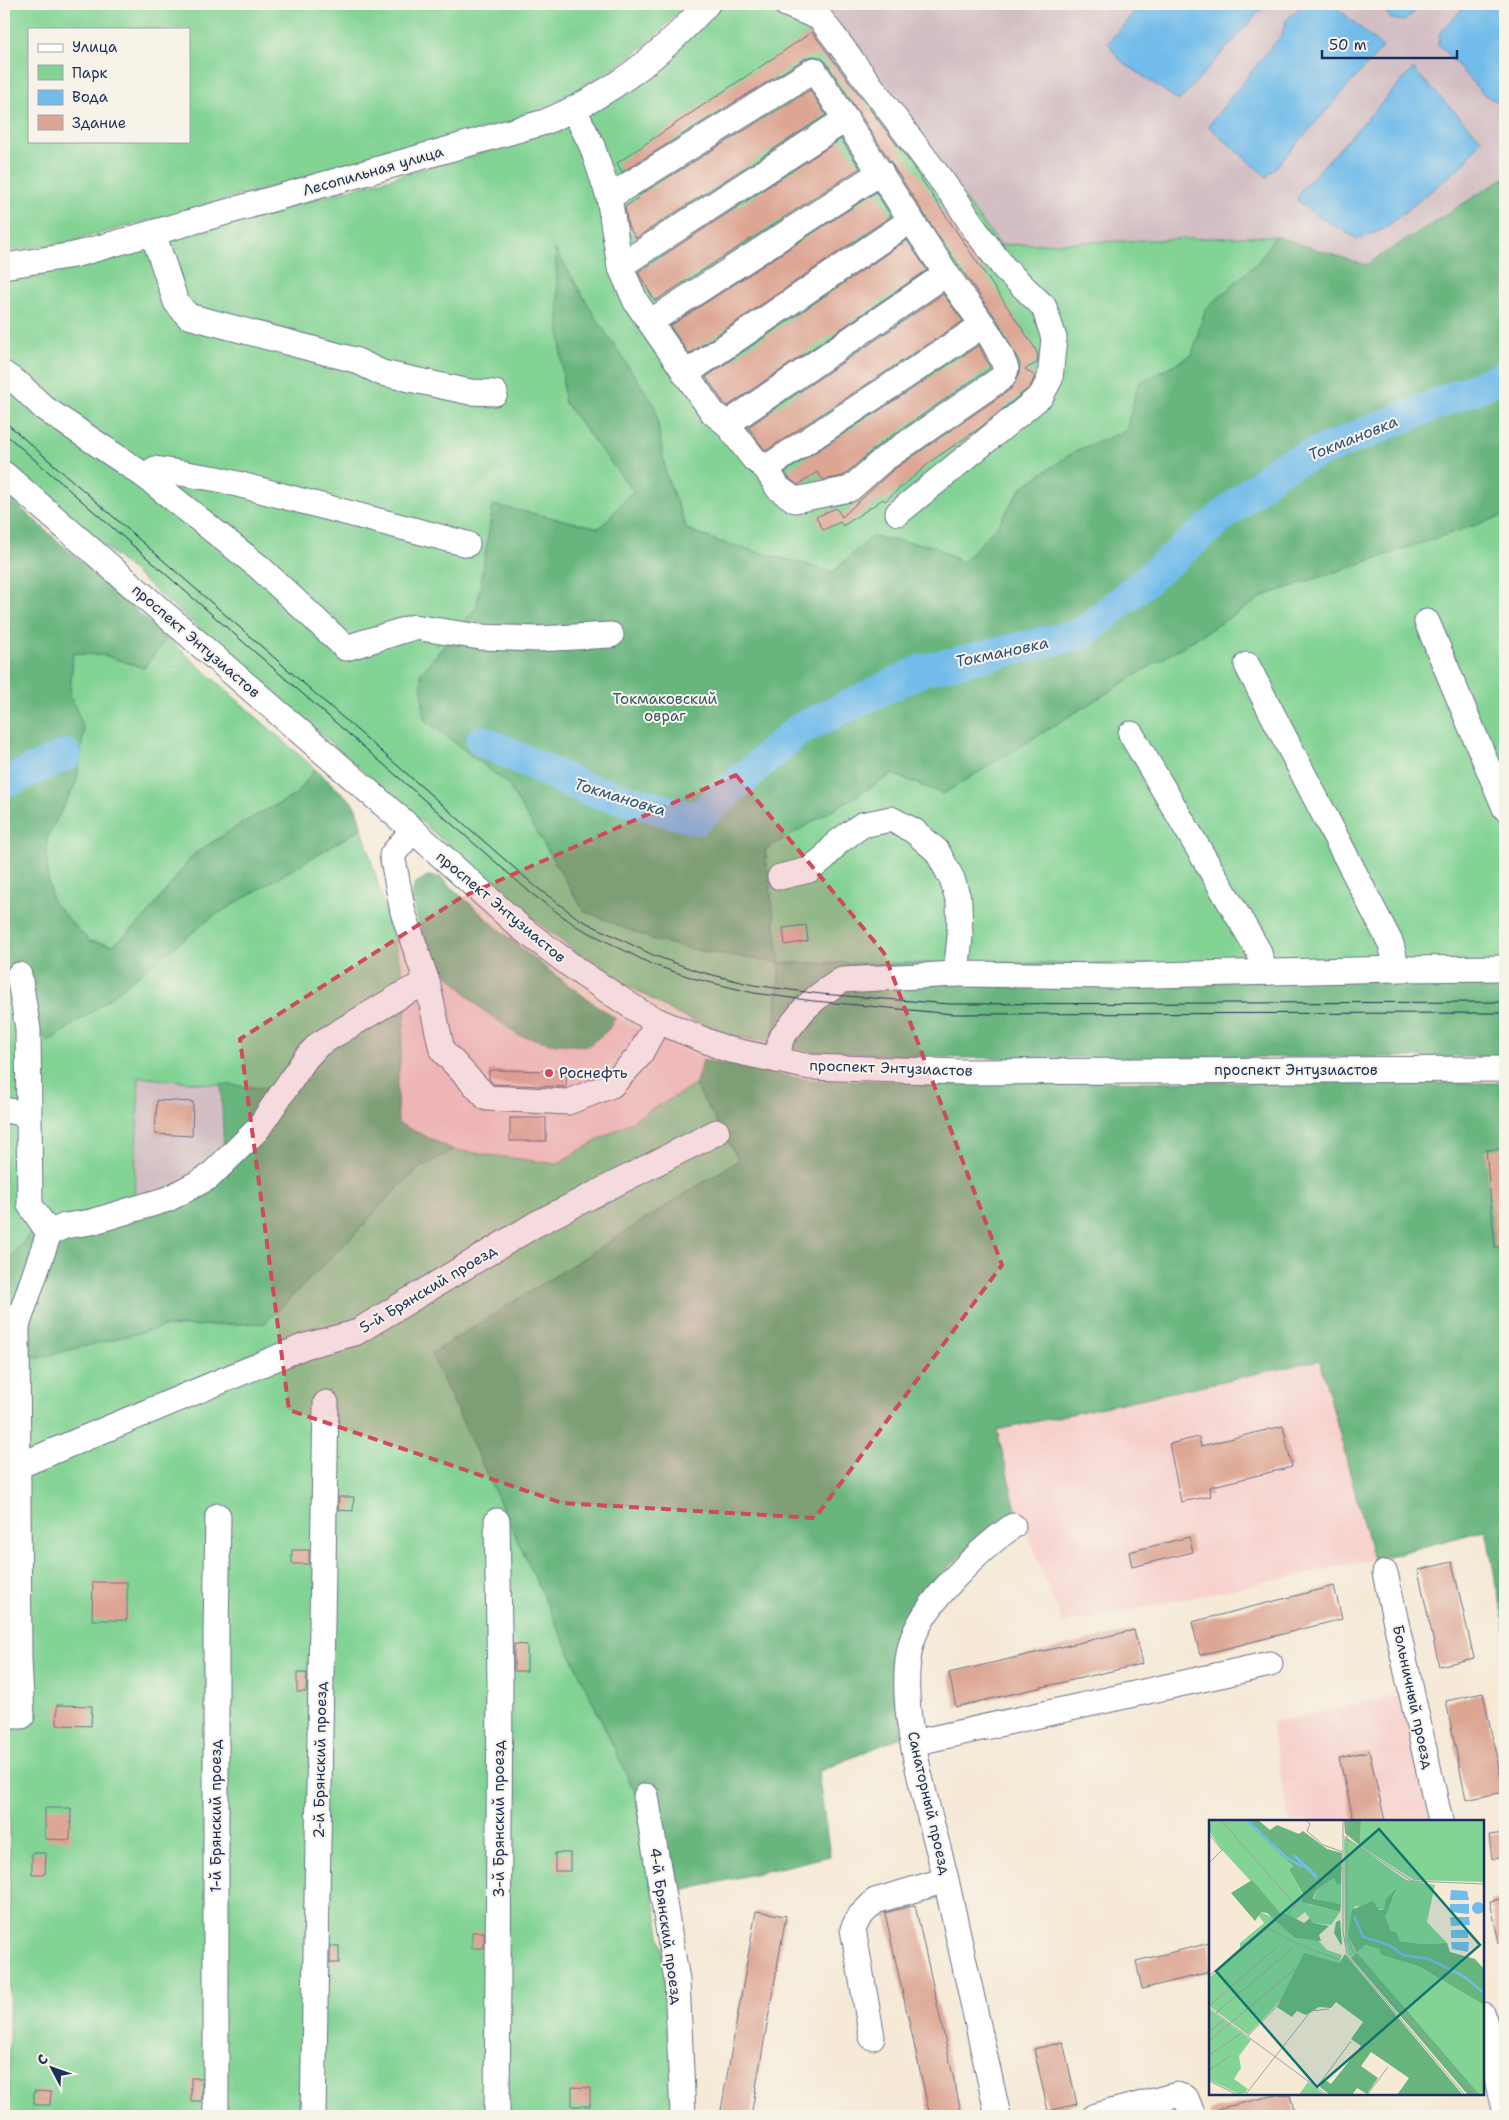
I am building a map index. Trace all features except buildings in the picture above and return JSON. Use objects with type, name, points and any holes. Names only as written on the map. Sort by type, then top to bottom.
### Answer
[{"type":"street","name":"Лесопильная улица","points":[[4,266],[74,255],[544,122],[574,110],[598,97],[640,68],[680,34],[707,4]]},
{"type":"street","points":[[786,4],[820,18],[957,201],[976,232],[1004,268],[1044,307],[1054,338],[1050,379],[1041,396],[898,512]]},
{"type":"street","points":[[574,110],[592,146],[609,197],[620,266],[636,302],[684,374],[713,413],[727,424],[754,459],[766,468],[778,488],[796,500],[850,489],[884,459],[1003,377],[1006,369],[1003,361],[983,325],[946,274],[814,70],[609,197]]},
{"type":"street","points":[[620,266],[846,119]]},
{"type":"street","points":[[650,322],[881,172]]},
{"type":"street","points":[[684,374],[911,220]]},
{"type":"street","points":[[153,233],[176,302],[188,316],[355,360],[382,373],[470,392],[495,393]]},
{"type":"street","points":[[727,424],[946,274]]},
{"type":"street","points":[[766,468],[983,325]]},
{"type":"street","points":[[4,374],[20,385],[44,408],[145,476],[259,567],[346,648],[414,627],[480,637],[528,639],[611,635]]},
{"type":"street","points":[[145,476],[155,469],[218,479],[467,544]]},
{"type":"street","name":"проспект Энтузиастов","points":[[4,474],[413,830],[520,927],[581,973],[658,1022],[726,1049],[810,1067],[960,1072],[1505,1069]]},
{"type":"street","points":[[1428,622],[1505,808]]},
{"type":"street","points":[[1247,665],[1391,944],[1397,969]]},
{"type":"street","points":[[1130,734],[1258,950],[1265,972]]},
{"type":"street","points":[[780,877],[809,870],[824,858],[838,842],[862,825],[891,819],[914,831],[937,850],[952,879],[959,902],[960,937],[956,974]]},
{"type":"street","points":[[413,830],[392,855],[403,912],[427,982],[442,1050],[487,1098],[568,1102],[612,1085],[639,1056],[658,1022]]},
{"type":"street","points":[[777,1060],[781,1038],[805,1008],[842,980],[956,974],[1113,976],[1505,968]]},
{"type":"street","points":[[19,975],[28,1029],[16,1112],[30,1205],[49,1233]]},
{"type":"street","points":[[4,1716],[22,1716],[19,1660],[17,1326],[49,1233],[65,1226],[91,1222],[168,1199],[209,1177],[257,1130],[306,1058],[319,1044],[402,994],[427,982]]},
{"type":"street","name":"5-й Брянский проезд","points":[[18,1466],[305,1346],[354,1333],[536,1224],[717,1132]]},
{"type":"street","name":"2-й Брянский проезд","points":[[313,2116],[326,1403]]},
{"type":"street","name":"1-й Брянский проезд","points":[[216,2116],[216,1632],[218,1516]]},
{"type":"street","name":"3-й Брянский проезд","points":[[497,1521],[500,1684],[497,2116]]},
{"type":"street","name":"Санаторный проезд","points":[[998,2116],[946,1880],[913,1743],[906,1678],[911,1642],[926,1613],[944,1588],[996,1538],[1013,1526]]},
{"type":"street","name":"Больничный проезд","points":[[1385,1573],[1440,1820]]},
{"type":"street","points":[[913,1743],[1270,1664]]},
{"type":"street","name":"4-й Брянский проезд","points":[[646,1796],[677,1980],[683,2116]]},
{"type":"street","points":[[872,2037],[853,1929],[859,1917],[874,1902],[946,1880]]},
{"type":"street","points":[[1484,2020],[1505,2116]]},
{"type":"street","points":[[1095,2116],[1177,2096],[1186,2098],[1193,2116]]},
{"type":"highlighted area","points":[[736,775],[884,953],[1002,1265],[815,1518],[562,1503],[289,1410],[240,1039],[462,897]]},
{"type":"shaded area","points":[[815,4],[1505,4],[1505,177],[1366,265],[1275,236],[1000,245]]},
{"type":"shaded area","name":"Роснефть","points":[[448,974],[480,1008],[608,1030],[615,1018],[703,1060],[695,1085],[556,1164],[454,1150],[398,1123],[397,1087],[407,1000]]},
{"type":"shaded area","points":[[139,1077],[221,1084],[224,1151],[170,1192],[134,1199]]},
{"type":"shaded area","points":[[1320,1360],[1373,1560],[1063,1624],[1027,1532],[1016,1510],[997,1430]]},
{"type":"shaded area","points":[[1403,1694],[1431,1820],[1289,1820],[1271,1723]]},
{"type":"green space","points":[[4,4],[686,4],[654,38],[617,66],[549,105],[513,121],[66,243],[4,252]]},
{"type":"green space","points":[[722,4],[815,4],[1000,245],[1275,236],[1259,261],[1205,310],[1192,355],[1138,384],[1126,431],[1077,450],[1022,487],[998,525],[962,563],[934,546],[872,537],[833,572],[720,542],[687,529],[666,475],[655,406],[596,318],[556,251],[564,402],[633,491],[600,528],[493,505],[477,607],[421,673],[424,719],[507,783],[584,911],[780,963],[773,1044],[730,1035],[677,1014],[591,964],[531,917],[4,459],[4,276],[76,266],[527,140],[687,40]]},
{"type":"green space","name":"Токмаковский овраг","points":[[1505,177],[1505,515],[1266,595],[943,794],[893,774],[765,850],[780,963],[695,950],[654,940],[584,911],[507,783],[424,719],[421,673],[477,607],[493,505],[600,528],[633,491],[564,402],[555,249],[596,318],[655,406],[666,475],[687,529],[720,542],[833,572],[871,537],[934,546],[962,563],[998,525],[1022,487],[1077,450],[1126,431],[1138,384],[1192,355],[1205,310],[1259,261],[1275,236],[1366,265]]},
{"type":"green space","points":[[4,493],[167,638],[144,668],[107,656],[73,653],[70,693],[84,730],[76,783],[47,838],[47,873],[52,901],[89,941],[114,945],[144,919],[194,854],[249,819],[296,795],[315,769],[351,801],[356,808],[362,828],[212,917],[97,1008],[48,1042],[4,985]]},
{"type":"green space","points":[[1505,515],[1505,964],[780,963],[765,850],[893,774],[943,794],[1266,595]]},
{"type":"green space","points":[[167,638],[315,769],[296,795],[249,819],[194,854],[144,919],[113,945],[89,941],[52,901],[47,873],[47,838],[76,783],[84,730],[70,693],[73,653],[107,656],[144,668]]},
{"type":"green space","points":[[362,828],[404,977],[393,994],[272,1090],[139,1077],[134,1199],[37,1225],[4,1266],[4,985],[48,1042],[97,1008],[212,917]]},
{"type":"green space","points":[[427,876],[440,877],[525,951],[615,1018],[608,1030],[588,1046],[555,1044],[518,1035],[480,1008],[430,956],[411,900],[414,884]]},
{"type":"green space","points":[[780,963],[1505,964],[1505,1057],[960,1058],[812,1052],[773,1044]]},
{"type":"green space","points":[[407,1000],[397,1087],[398,1123],[454,1150],[421,1167],[389,1196],[361,1228],[265,1323],[163,1327],[37,1358],[4,1343],[4,1266],[37,1225],[170,1192],[224,1151],[221,1084],[272,1089],[303,1042],[328,1028]]},
{"type":"green space","points":[[703,1060],[811,1080],[1505,1083],[1505,1631],[1486,1530],[1373,1560],[1320,1360],[997,1430],[1016,1510],[991,1528],[928,1588],[903,1639],[901,1737],[818,1772],[830,1856],[656,1897],[635,1793],[431,1354],[739,1160],[695,1085]]},
{"type":"green space","points":[[695,1085],[739,1160],[431,1354],[635,1793],[669,1986],[676,2116],[9,2116],[10,1816],[4,1803],[4,1343],[37,1358],[163,1327],[265,1323],[361,1228],[389,1196],[421,1167],[454,1150],[556,1164]]},
{"type":"green space","points":[[1505,2014],[1505,2087],[1491,2017]]},
{"type":"water","points":[[1141,4],[1266,4],[1179,101],[1120,60],[1108,43]]},
{"type":"water","points":[[1304,4],[1332,4],[1383,47],[1267,177],[1208,126],[1282,34],[1286,20]]},
{"type":"water","points":[[1381,4],[1422,4],[1405,21],[1391,19]]},
{"type":"water","points":[[1467,4],[1505,4],[1505,103],[1501,104],[1483,94],[1438,44],[1440,33]]},
{"type":"water","points":[[1413,69],[1481,139],[1464,164],[1384,229],[1358,239],[1317,216],[1297,200],[1301,190]]},
{"type":"waterway","name":"Токмановка","points":[[482,741],[586,789],[697,819],[798,730],[923,670],[1082,634],[1280,468],[1505,376]]},
{"type":"waterway","name":"Токмановка","points":[[4,783],[66,755]]},
{"type":"tram line","points":[[4,421],[535,886],[579,919],[653,955],[697,971],[753,985],[821,994],[950,1004],[1505,1002]]},
{"type":"tram line","points":[[4,433],[532,894],[576,926],[651,964],[696,979],[754,993],[814,1001],[953,1014],[1505,1013]]},
{"type":"place","name":"Роснефть","points":[[549,1073]]}]
